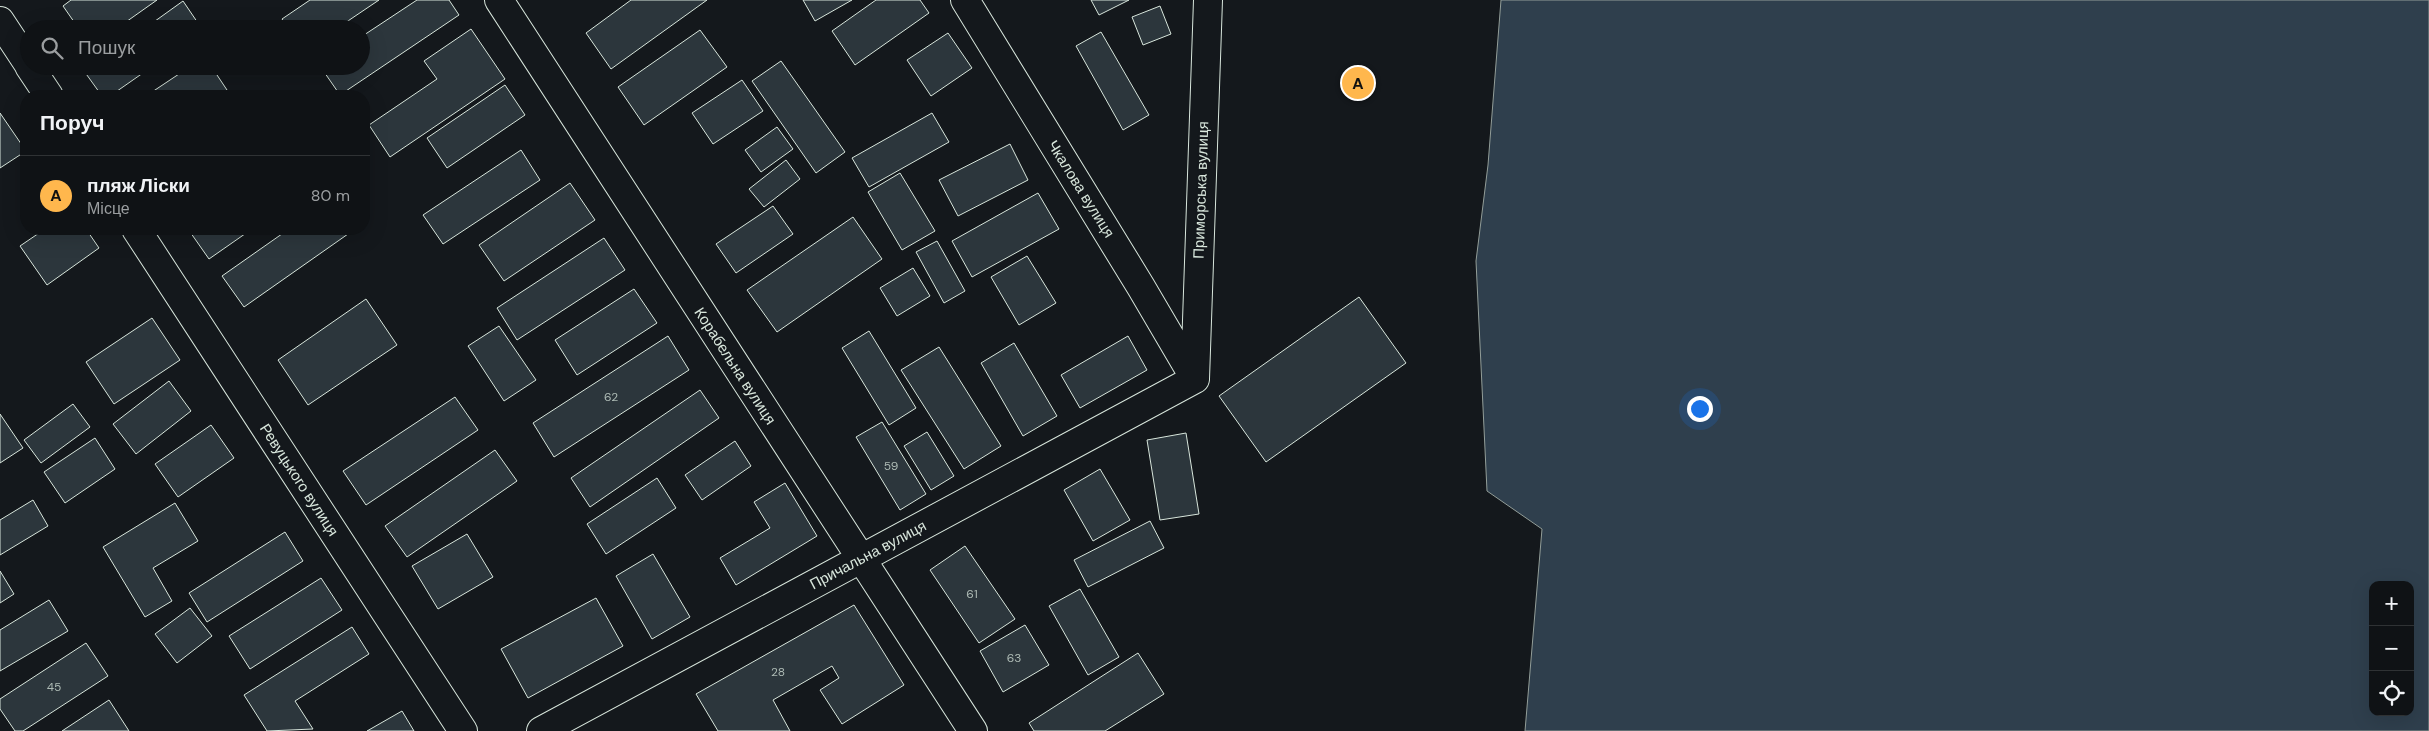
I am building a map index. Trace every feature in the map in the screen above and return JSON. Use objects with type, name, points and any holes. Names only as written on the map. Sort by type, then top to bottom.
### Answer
[{"type":"street","name":"Корабельна вулиця","points":[[499,0],[973,731]]},
{"type":"street","name":"Чкалова вулиця","points":[[965,0],[1136,278],[1195,379]]},
{"type":"street","name":"Приморська вулиця","points":[[1195,379],[1208,0]]},
{"type":"street","points":[[0,21],[20,52]]},
{"type":"street","points":[[35,75],[45,90]]},
{"type":"street","name":"Ревуцького вулиця","points":[[140,235],[463,731]]},
{"type":"street","name":"Причальна вулиця","points":[[541,731],[1195,379]]},
{"type":"water","points":[[1501,0],[2429,0],[2429,731],[1525,731],[1542,529],[1487,491],[1476,261],[1488,165]]},
{"type":"building","points":[[71,0],[157,0],[129,20],[73,20],[63,6]]},
{"type":"building","points":[[310,0],[379,0],[349,20],[282,19]]},
{"type":"building","points":[[417,0],[449,0],[459,15],[370,75],[370,31]]},
{"type":"building","points":[[631,0],[707,0],[611,69],[586,33]]},
{"type":"building","points":[[803,0],[852,0],[815,21]]},
{"type":"building","points":[[876,0],[920,0],[929,13],[855,65],[832,31]]},
{"type":"building","points":[[1091,0],[1129,0],[1099,15]]},
{"type":"building","points":[[183,1],[196,20],[157,20]]},
{"type":"building","points":[[1160,6],[1171,34],[1143,45],[1132,17]]},
{"type":"building","points":[[471,29],[505,79],[390,157],[370,124],[437,79],[424,61]]},
{"type":"building","points":[[700,30],[727,67],[644,125],[618,87]]},
{"type":"building","points":[[1101,32],[1149,115],[1123,130],[1076,46]]},
{"type":"building","points":[[948,33],[972,68],[931,96],[907,60]]},
{"type":"building","points":[[781,61],[845,152],[816,173],[752,81]]},
{"type":"building","points":[[87,75],[140,75],[119,90],[98,90]]},
{"type":"building","points":[[178,75],[217,75],[227,90],[155,90]]},
{"type":"building","points":[[326,75],[370,75],[347,90],[337,90]]},
{"type":"building","points":[[742,80],[763,111],[713,144],[692,113]]},
{"type":"building","points":[[505,85],[525,115],[447,168],[427,138]]},
{"type":"building","points":[[0,113],[20,142],[20,155],[0,168]]},
{"type":"building","points":[[932,113],[949,142],[869,187],[852,158]]},
{"type":"building","points":[[777,127],[793,149],[761,172],[745,150]]},
{"type":"building","points":[[1010,144],[1028,180],[958,216],[939,180]]},
{"type":"building","points":[[521,150],[540,180],[443,244],[423,215]]},
{"type":"building","points":[[786,160],[800,179],[764,207],[749,189]]},
{"type":"building","points":[[900,173],[935,231],[902,250],[868,192]]},
{"type":"building","points":[[570,183],[595,220],[504,281],[479,245]]},
{"type":"building","points":[[1038,193],[1059,229],[972,277],[952,241]]},
{"type":"building","points":[[773,206],[793,234],[736,273],[716,244]]},
{"type":"building","points":[[853,217],[882,259],[777,332],[747,290]]},
{"type":"building","points":[[36,235],[90,235],[99,248],[47,285],[20,246]]},
{"type":"building","points":[[192,235],[243,235],[209,259]]},
{"type":"building","points":[[280,235],[347,235],[244,307],[222,276]]},
{"type":"building","points":[[604,238],[625,270],[517,340],[497,308]]},
{"type":"building","points":[[937,241],[965,291],[944,303],[916,252]]},
{"type":"building","points":[[1027,256],[1056,303],[1019,325],[991,277]]},
{"type":"building","points":[[913,268],[930,296],[897,316],[880,288]]},
{"type":"building","points":[[634,289],[657,323],[577,375],[555,340]]},
{"type":"building","points":[[1359,297],[1406,363],[1266,462],[1219,396]]},
{"type":"building","points":[[366,299],[397,345],[308,405],[278,360]]},
{"type":"building","points":[[152,318],[180,360],[114,404],[86,362]]},
{"type":"building","points":[[499,326],[536,380],[504,401],[468,346]]},
{"type":"building","points":[[869,331],[916,408],[889,425],[842,348]]},
{"type":"building","points":[[668,336],[689,370],[554,457],[533,423]]},
{"type":"building","points":[[1128,336],[1147,370],[1080,408],[1061,375]]},
{"type":"building","points":[[1014,343],[1057,416],[1023,436],[981,363]]},
{"type":"building","points":[[939,347],[1001,446],[964,469],[901,370]]},
{"type":"building","points":[[169,381],[191,411],[136,454],[113,424]]},
{"type":"building","points":[[700,390],[719,418],[590,507],[571,478]]},
{"type":"building","points":[[455,397],[478,430],[366,505],[343,471]]},
{"type":"building","points":[[73,404],[90,427],[41,463],[24,440]]},
{"type":"building","points":[[0,414],[23,448],[0,463]]},
{"type":"building","points":[[882,422],[926,494],[900,510],[856,437]]},
{"type":"building","points":[[211,425],[234,458],[178,497],[155,464]]},
{"type":"building","points":[[927,432],[954,476],[931,490],[904,446]]},
{"type":"building","points":[[1186,433],[1199,514],[1160,520],[1147,440]]},
{"type":"building","points":[[95,438],[115,469],[65,503],[44,472]]},
{"type":"building","points":[[735,441],[751,466],[702,500],[685,475]]},
{"type":"building","points":[[495,450],[517,481],[407,557],[385,526]]},
{"type":"building","points":[[1100,469],[1130,520],[1093,541],[1064,490]]},
{"type":"building","points":[[657,478],[676,508],[606,554],[587,524]]},
{"type":"building","points":[[785,483],[817,536],[736,585],[720,558],[770,528],[754,502]]},
{"type":"building","points":[[33,500],[48,526],[0,555],[0,520]]},
{"type":"building","points":[[175,503],[198,541],[153,568],[172,601],[145,617],[103,547]]},
{"type":"building","points":[[1150,521],[1164,548],[1088,587],[1074,560]]},
{"type":"building","points":[[285,532],[303,561],[207,622],[189,593]]},
{"type":"building","points":[[467,534],[493,577],[438,609],[412,566]]},
{"type":"building","points":[[965,546],[1015,619],[979,643],[930,570]]},
{"type":"building","points":[[653,554],[690,617],[652,639],[616,576]]},
{"type":"building","points":[[0,571],[14,594],[0,603]]},
{"type":"building","points":[[321,578],[342,610],[250,669],[229,636]]},
{"type":"building","points":[[1080,589],[1119,657],[1088,675],[1049,606]]},
{"type":"building","points":[[596,598],[623,646],[528,698],[501,649]]},
{"type":"building","points":[[49,600],[68,631],[0,671],[0,630]]},
{"type":"building","points":[[854,605],[904,685],[842,724],[820,690],[839,678],[832,666],[773,700],[790,731],[718,731],[696,694]]},
{"type":"building","points":[[190,608],[212,636],[177,663],[155,634]]},
{"type":"building","points":[[1025,625],[1049,665],[1003,692],[980,651]]},
{"type":"building","points":[[352,627],[369,654],[295,701],[313,729],[267,731],[244,695]]},
{"type":"building","points":[[86,643],[108,676],[23,731],[15,731],[0,709],[0,699]]},
{"type":"building","points":[[1138,653],[1164,694],[1105,731],[1034,731],[1029,723]]},
{"type":"building","points":[[109,700],[129,731],[62,731]]},
{"type":"building","points":[[402,711],[414,731],[367,731]]},
{"type":"place","name":"пляж Ліски","points":[[1358,83]]}]
